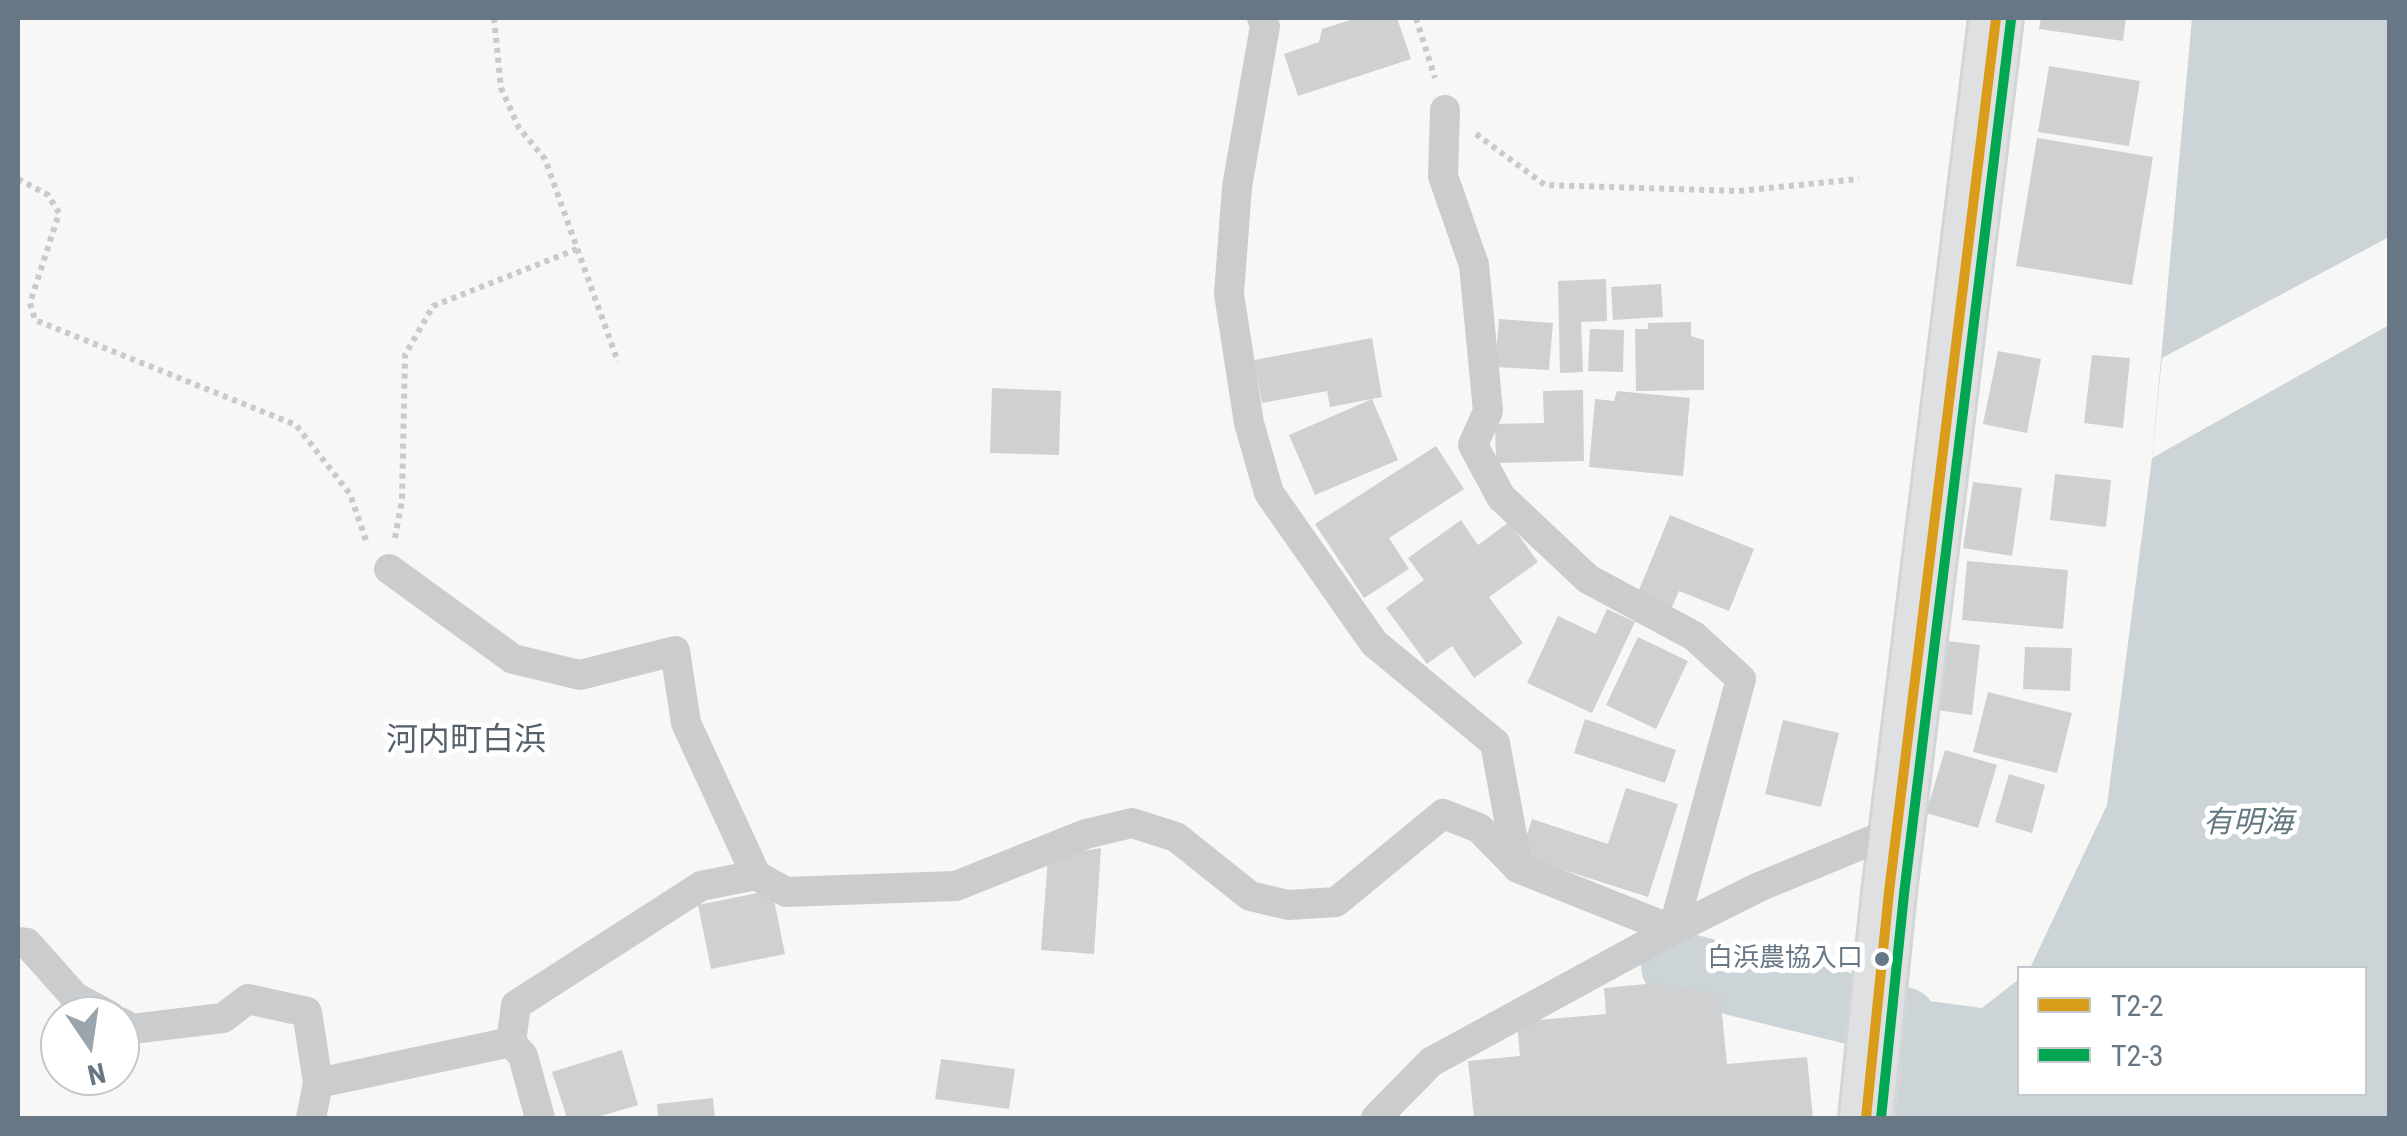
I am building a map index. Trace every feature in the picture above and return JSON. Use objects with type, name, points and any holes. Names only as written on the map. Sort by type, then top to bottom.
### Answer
[{"type":"highway","points":[[1866,1118],[1889,892],[1996,18]]},
{"type":"street","points":[[1262,18],[1265,26],[1237,188],[1229,294],[1249,422],[1269,493],[1374,643],[1494,743],[1518,868]]},
{"type":"street","points":[[1445,110],[1443,176],[1474,264],[1488,411],[1473,445],[1500,497],[1588,580],[1694,636],[1741,679],[1673,930]]},
{"type":"street","points":[[390,569],[512,659],[580,675],[676,651],[686,723],[756,875],[786,892],[956,886],[1086,834],[1132,823],[1176,836],[1250,896],[1288,904],[1336,902],[1442,814],[1479,828],[1518,868],[1673,930]]},
{"type":"street","points":[[1376,1118],[1431,1062],[1759,887],[1897,830]]},
{"type":"street","points":[[510,1042],[516,1005],[701,886],[756,875]]},
{"type":"street","points":[[18,942],[27,943],[74,996]]},
{"type":"street","points":[[140,1027],[224,1018],[248,998],[308,1012],[318,1083],[312,1118]]},
{"type":"street","points":[[318,1083],[510,1042]]},
{"type":"street","points":[[510,1042],[523,1056],[540,1118]]},
{"type":"path","points":[[494,18],[501,88],[520,128],[545,159],[618,362]]},
{"type":"path","points":[[1416,18],[1445,110],[1545,184],[1739,191],[1859,179]]},
{"type":"path","points":[[18,179],[48,195],[59,213],[30,303],[34,320],[296,425],[350,494],[370,554],[390,569],[402,500],[404,356],[433,306],[577,248]]},
{"type":"water","name":"有明海","points":[[2192,18],[2389,18],[2389,1118],[1895,1118],[1907,998],[1982,1008],[2017,981],[2017,1096],[2367,1096],[2367,966],[2031,966],[2107,805],[2152,458]]},
{"type":"pier","points":[[2389,237],[2389,325],[2152,458],[2162,358]]},
{"type":"building","points":[[1357,18],[1397,18],[1411,59],[1298,96],[1284,54],[1319,42],[1322,29]]},
{"type":"building","points":[[2041,18],[2126,18],[2123,41],[2039,29]]},
{"type":"building","points":[[2049,66],[2140,81],[2129,146],[2038,132]]},
{"type":"building","points":[[2037,138],[2153,157],[2132,285],[2016,266]]},
{"type":"building","points":[[1606,279],[1607,321],[1581,322],[1583,372],[1560,373],[1558,281]]},
{"type":"building","points":[[1661,284],[1663,317],[1613,320],[1611,287]]},
{"type":"building","points":[[1499,319],[1553,323],[1549,370],[1495,367]]},
{"type":"building","points":[[1691,322],[1691,336],[1704,340],[1704,390],[1636,391],[1635,329],[1648,329],[1648,323]]},
{"type":"building","points":[[1590,329],[1624,330],[1623,372],[1588,371]]},
{"type":"building","points":[[1372,338],[1382,397],[1330,407],[1327,391],[1262,403],[1254,360]]},
{"type":"building","points":[[1998,351],[2041,359],[2027,433],[1983,424]]},
{"type":"building","points":[[2092,355],[2130,358],[2123,428],[2084,423]]},
{"type":"building","points":[[992,388],[1061,391],[1059,455],[990,453]]},
{"type":"building","points":[[1583,390],[1584,461],[1496,463],[1495,424],[1544,423],[1543,391]]},
{"type":"building","points":[[1617,391],[1690,398],[1683,476],[1589,467],[1595,399],[1614,401]]},
{"type":"building","points":[[1372,399],[1398,460],[1315,495],[1289,435]]},
{"type":"building","points":[[1436,446],[1464,489],[1389,538],[1409,569],[1364,598],[1315,524]]},
{"type":"building","points":[[2055,474],[2111,480],[2106,527],[2050,520]]},
{"type":"building","points":[[1973,482],[2022,488],[2012,556],[1963,548]]},
{"type":"building","points":[[1670,515],[1754,549],[1729,611],[1679,591],[1668,616],[1634,602]]},
{"type":"building","points":[[1461,520],[1478,545],[1509,522],[1538,562],[1489,597],[1523,643],[1474,678],[1452,646],[1427,664],[1386,608],[1424,580],[1408,558]]},
{"type":"building","points":[[1967,561],[2068,570],[2063,629],[1962,620]]},
{"type":"building","points":[[1607,609],[1635,622],[1592,713],[1527,683],[1558,616],[1596,634]]},
{"type":"building","points":[[1638,637],[1688,661],[1656,729],[1606,705]]},
{"type":"building","points":[[1946,641],[1980,645],[1972,715],[1937,710]]},
{"type":"building","points":[[2025,647],[2072,648],[2070,691],[2023,689]]},
{"type":"building","points":[[1988,692],[2072,713],[2057,773],[1973,752]]},
{"type":"building","points":[[1585,719],[1676,750],[1665,783],[1574,753]]},
{"type":"building","points":[[1783,720],[1839,733],[1821,807],[1765,794]]},
{"type":"building","points":[[1945,750],[1997,765],[1978,828],[1926,813]]},
{"type":"building","points":[[2009,774],[2045,785],[2032,833],[1995,822]]},
{"type":"building","points":[[1626,788],[1678,804],[1648,897],[1520,856],[1532,819],[1608,844]]},
{"type":"building","points":[[1101,848],[1094,954],[1041,950],[1048,857]]},
{"type":"building","points":[[772,890],[785,954],[711,969],[698,905]]},
{"type":"building","points":[[1656,983],[1720,994],[1727,1064],[1807,1057],[1813,1118],[1474,1118],[1468,1061],[1520,1056],[1517,1022],[1606,1014],[1604,988]]},
{"type":"building","points":[[622,1050],[638,1105],[594,1118],[567,1118],[552,1072]]},
{"type":"building","points":[[941,1059],[1015,1069],[1009,1109],[935,1099]]},
{"type":"building","points":[[713,1098],[715,1118],[658,1118],[657,1104]]},
{"type":"waterway","points":[[1676,966],[1903,1022]]},
{"type":"transit line","name":"T2-2","points":[[1866,1118],[1889,892],[1996,18]]},
{"type":"transit line","name":"T2-3","points":[[1881,1118],[1904,894],[2011,20]]},
{"type":"place","name":"白浜農協入口","points":[[1882,959]]},
{"type":"district","name":"河内町白浜","points":[[466,742]]}]
